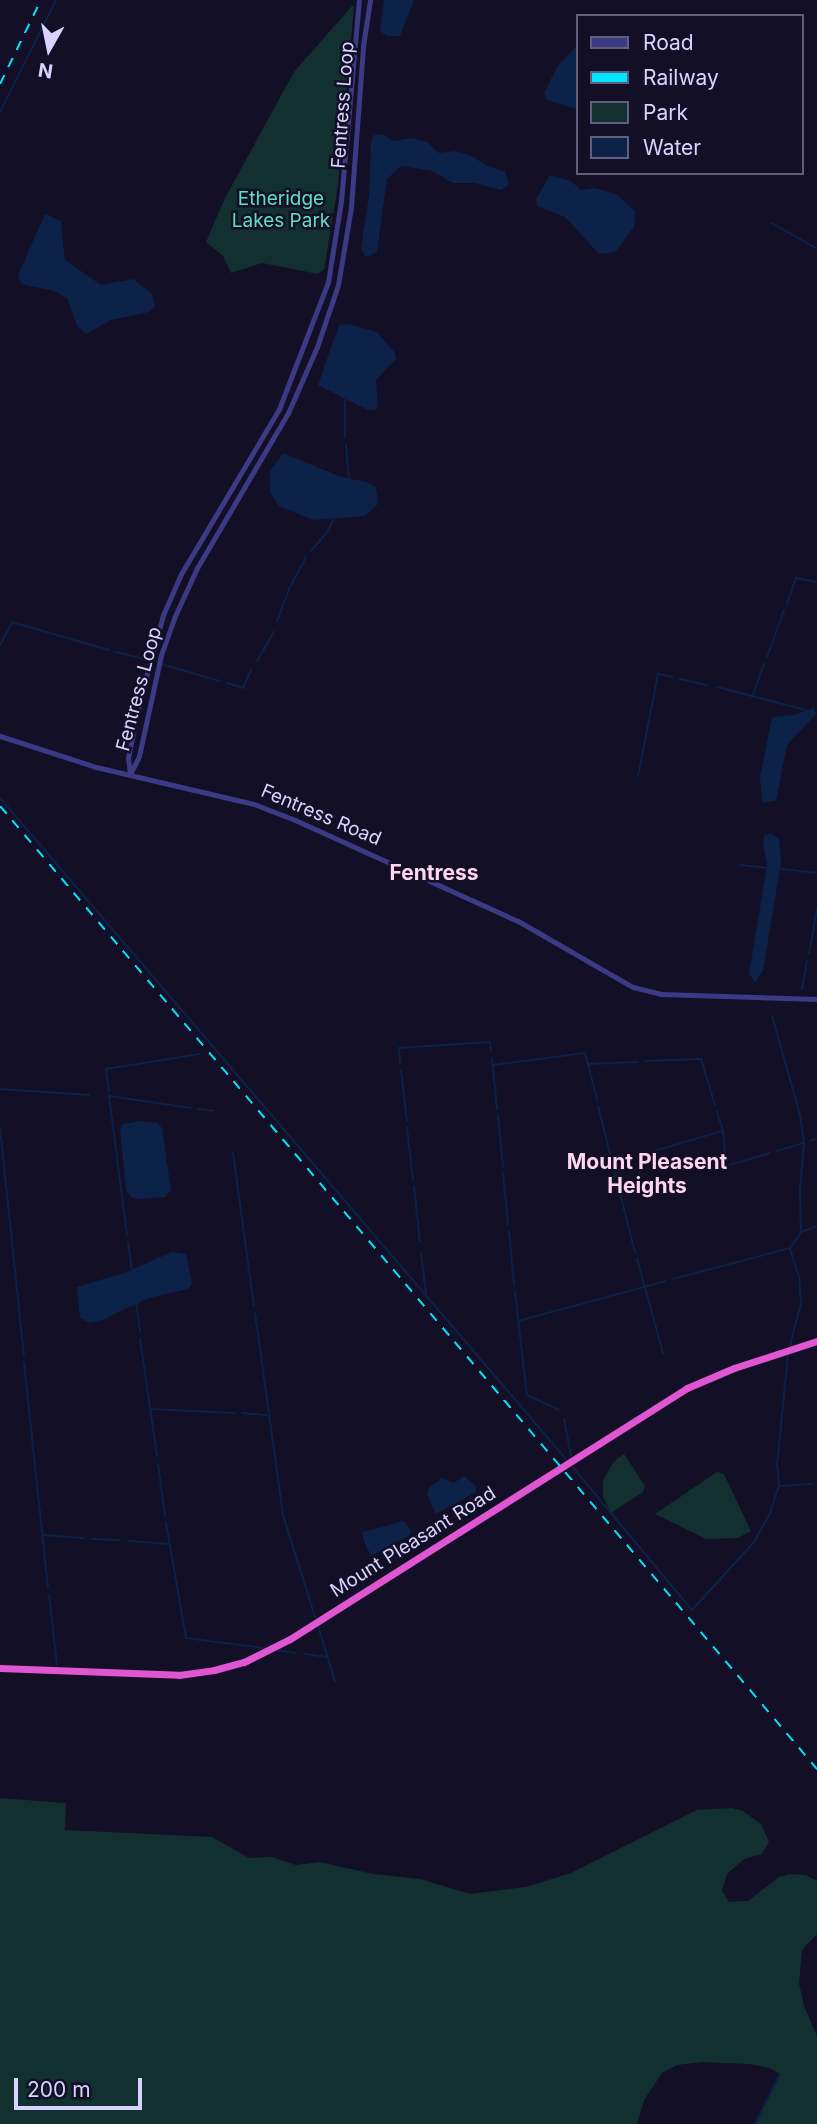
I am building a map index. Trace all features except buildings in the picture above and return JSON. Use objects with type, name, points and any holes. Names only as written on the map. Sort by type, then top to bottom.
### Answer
[{"type":"highway","name":"Mount Pleasant Road","points":[[0,1668],[179,1675],[214,1670],[244,1661],[290,1639],[687,1388],[734,1368],[817,1341]]},
{"type":"street","name":"Fentress Loop","points":[[130,774],[128,758],[141,695],[163,615],[181,574],[279,409],[328,282],[341,201],[359,0]]},
{"type":"street","name":"Fentress Loop","points":[[130,774],[139,756],[161,655],[184,593],[288,413],[313,357],[338,285],[351,206],[363,46],[370,0]]},
{"type":"street","name":"Fentress Road","points":[[0,736],[96,767],[247,802],[295,820],[518,921],[633,987],[661,994],[817,999]]},
{"type":"green space","name":"Etheridge Lakes Park","points":[[352,6],[338,185],[324,270],[318,274],[262,263],[231,273],[223,256],[206,242],[225,198],[294,72]]},
{"type":"green space","points":[[624,1454],[645,1486],[643,1492],[611,1513],[603,1497],[603,1481],[613,1462]]},
{"type":"green space","points":[[717,1472],[724,1474],[751,1531],[738,1538],[706,1539],[655,1514]]},
{"type":"green space","points":[[0,1798],[66,1803],[65,1830],[212,1837],[249,1858],[272,1857],[296,1865],[320,1862],[373,1874],[420,1879],[470,1894],[526,1887],[571,1873],[697,1810],[732,1808],[743,1811],[761,1824],[769,1842],[762,1854],[744,1859],[727,1874],[722,1891],[729,1902],[748,1901],[779,1877],[789,1874],[806,1875],[817,1881],[817,1934],[802,1950],[799,1983],[804,2006],[817,2036],[817,2124],[755,2124],[780,2074],[770,2068],[749,2064],[702,2062],[677,2065],[662,2073],[644,2100],[637,2124],[0,2124]]},
{"type":"water","points":[[384,0],[414,0],[400,36],[387,36],[380,31]]},
{"type":"water","points":[[576,46],[576,109],[547,100],[544,93],[557,67]]},
{"type":"water","points":[[382,134],[394,141],[411,138],[427,142],[439,153],[456,151],[474,157],[485,165],[505,172],[509,184],[501,190],[475,183],[453,183],[433,171],[401,166],[387,179],[377,252],[366,257],[361,248],[369,195],[371,142],[374,135]]},
{"type":"water","points":[[550,175],[571,181],[581,190],[595,188],[616,194],[635,211],[634,227],[615,252],[599,254],[565,217],[537,206],[536,199]]},
{"type":"water","points":[[45,214],[61,221],[65,260],[101,285],[133,279],[152,294],[155,306],[149,312],[111,320],[86,334],[77,326],[67,298],[54,291],[21,284],[18,275]]},
{"type":"water","points":[[349,324],[377,332],[395,353],[396,359],[376,380],[378,406],[375,410],[368,410],[318,385],[339,325]]},
{"type":"water","points":[[283,453],[341,477],[367,482],[376,487],[378,504],[365,516],[313,520],[279,506],[270,492],[270,471]]},
{"type":"water","points":[[814,708],[816,714],[787,745],[776,801],[762,803],[760,777],[772,717],[794,715]]},
{"type":"water","points":[[771,833],[779,839],[781,862],[763,971],[755,982],[749,974],[767,866],[763,842],[764,836]]},
{"type":"water","points":[[141,1121],[157,1123],[162,1128],[171,1190],[165,1197],[138,1199],[131,1197],[126,1190],[120,1129],[123,1124]]},
{"type":"water","points":[[172,1252],[186,1254],[192,1283],[188,1289],[149,1298],[102,1320],[90,1323],[80,1318],[77,1287],[124,1273]]},
{"type":"water","points":[[464,1476],[476,1486],[476,1492],[436,1514],[427,1494],[429,1488],[442,1478],[454,1483]]},
{"type":"water","points":[[403,1521],[411,1530],[410,1535],[371,1556],[363,1539],[363,1532]]},
{"type":"waterway","points":[[0,112],[56,0]]},
{"type":"waterway","points":[[772,223],[817,249]]},
{"type":"waterway","points":[[345,400],[345,438]]},
{"type":"waterway","points":[[346,445],[349,479]]},
{"type":"waterway","points":[[311,551],[328,531],[335,516]]},
{"type":"waterway","points":[[277,621],[289,589],[306,557]]},
{"type":"waterway","points":[[787,604],[796,578],[817,582]]},
{"type":"waterway","points":[[767,657],[784,610]]},
{"type":"waterway","points":[[0,645],[12,622],[109,650]]},
{"type":"waterway","points":[[257,661],[274,632]]},
{"type":"waterway","points":[[116,652],[147,660]]},
{"type":"waterway","points":[[161,664],[220,681]]},
{"type":"waterway","points":[[753,694],[764,664]]},
{"type":"waterway","points":[[227,683],[243,688],[251,670]]},
{"type":"waterway","points":[[638,776],[658,674],[673,677]]},
{"type":"waterway","points":[[680,679],[707,685]]},
{"type":"waterway","points":[[717,687],[806,710]]},
{"type":"waterway","points":[[0,798],[566,1459]]},
{"type":"waterway","points":[[740,865],[767,868]]},
{"type":"waterway","points":[[780,869],[817,873]]},
{"type":"waterway","points":[[809,953],[817,909]]},
{"type":"waterway","points":[[802,989],[807,960]]},
{"type":"waterway","points":[[772,1016],[800,1115],[804,1143],[800,1189],[801,1232]]},
{"type":"waterway","points":[[400,1063],[399,1048],[490,1042],[491,1051]]},
{"type":"waterway","points":[[493,1065],[585,1053],[597,1099]]},
{"type":"waterway","points":[[109,1091],[106,1069],[200,1054]]},
{"type":"waterway","points":[[492,1058],[497,1109]]},
{"type":"waterway","points":[[645,1061],[701,1059],[715,1105]]},
{"type":"waterway","points":[[589,1064],[637,1062]]},
{"type":"waterway","points":[[401,1070],[407,1121]]},
{"type":"waterway","points":[[0,1089],[89,1095]]},
{"type":"waterway","points":[[109,1096],[127,1235]]},
{"type":"waterway","points":[[109,1096],[191,1108]]},
{"type":"waterway","points":[[598,1106],[635,1252]]},
{"type":"waterway","points":[[198,1109],[214,1111]]},
{"type":"waterway","points":[[717,1112],[723,1130],[726,1166],[770,1153]]},
{"type":"waterway","points":[[498,1116],[503,1167]]},
{"type":"waterway","points":[[0,1128],[24,1356]]},
{"type":"waterway","points":[[407,1128],[413,1180]]},
{"type":"waterway","points":[[641,1155],[722,1131]]},
{"type":"waterway","points":[[810,1141],[817,1139]]},
{"type":"waterway","points":[[777,1151],[803,1143]]},
{"type":"waterway","points":[[233,1153],[254,1306]]},
{"type":"waterway","points":[[614,1163],[634,1157]]},
{"type":"waterway","points":[[503,1173],[508,1224]]},
{"type":"waterway","points":[[414,1187],[420,1242]]},
{"type":"waterway","points":[[673,1279],[790,1248],[801,1232],[817,1226]]},
{"type":"waterway","points":[[509,1231],[514,1285]]},
{"type":"waterway","points":[[128,1242],[132,1269]]},
{"type":"waterway","points":[[790,1249],[799,1277],[801,1303],[790,1345]]},
{"type":"waterway","points":[[421,1253],[426,1294]]},
{"type":"waterway","points":[[637,1259],[663,1353]]},
{"type":"waterway","points":[[518,1321],[666,1281]]},
{"type":"waterway","points":[[515,1292],[527,1395],[559,1410]]},
{"type":"waterway","points":[[136,1302],[140,1331]]},
{"type":"waterway","points":[[255,1313],[283,1515],[315,1617]]},
{"type":"waterway","points":[[140,1339],[157,1456]]},
{"type":"waterway","points":[[571,1465],[692,1610],[754,1542],[770,1513],[779,1486],[777,1465],[788,1355]]},
{"type":"waterway","points":[[24,1363],[48,1587]]},
{"type":"waterway","points":[[151,1409],[235,1413]]},
{"type":"waterway","points":[[242,1413],[267,1415]]},
{"type":"waterway","points":[[564,1419],[571,1455]]},
{"type":"waterway","points":[[158,1464],[165,1516]]},
{"type":"waterway","points":[[780,1486],[812,1484]]},
{"type":"waterway","points":[[166,1523],[186,1638],[263,1648]]},
{"type":"waterway","points":[[43,1535],[84,1538]]},
{"type":"waterway","points":[[92,1539],[120,1540]]},
{"type":"waterway","points":[[129,1541],[169,1544]]},
{"type":"waterway","points":[[49,1594],[57,1665]]},
{"type":"waterway","points":[[318,1626],[335,1681]]},
{"type":"waterway","points":[[277,1650],[296,1653]]},
{"type":"waterway","points":[[305,1654],[327,1657]]},
{"type":"waterway","points":[[755,2124],[780,2074]]},
{"type":"railway","points":[[0,84],[41,0]]},
{"type":"railway","points":[[0,806],[817,1769]]},
{"type":"district","name":"Fentress","points":[[434,873]]},
{"type":"district","name":"Mount Pleasent Heights","points":[[647,1174]]}]
